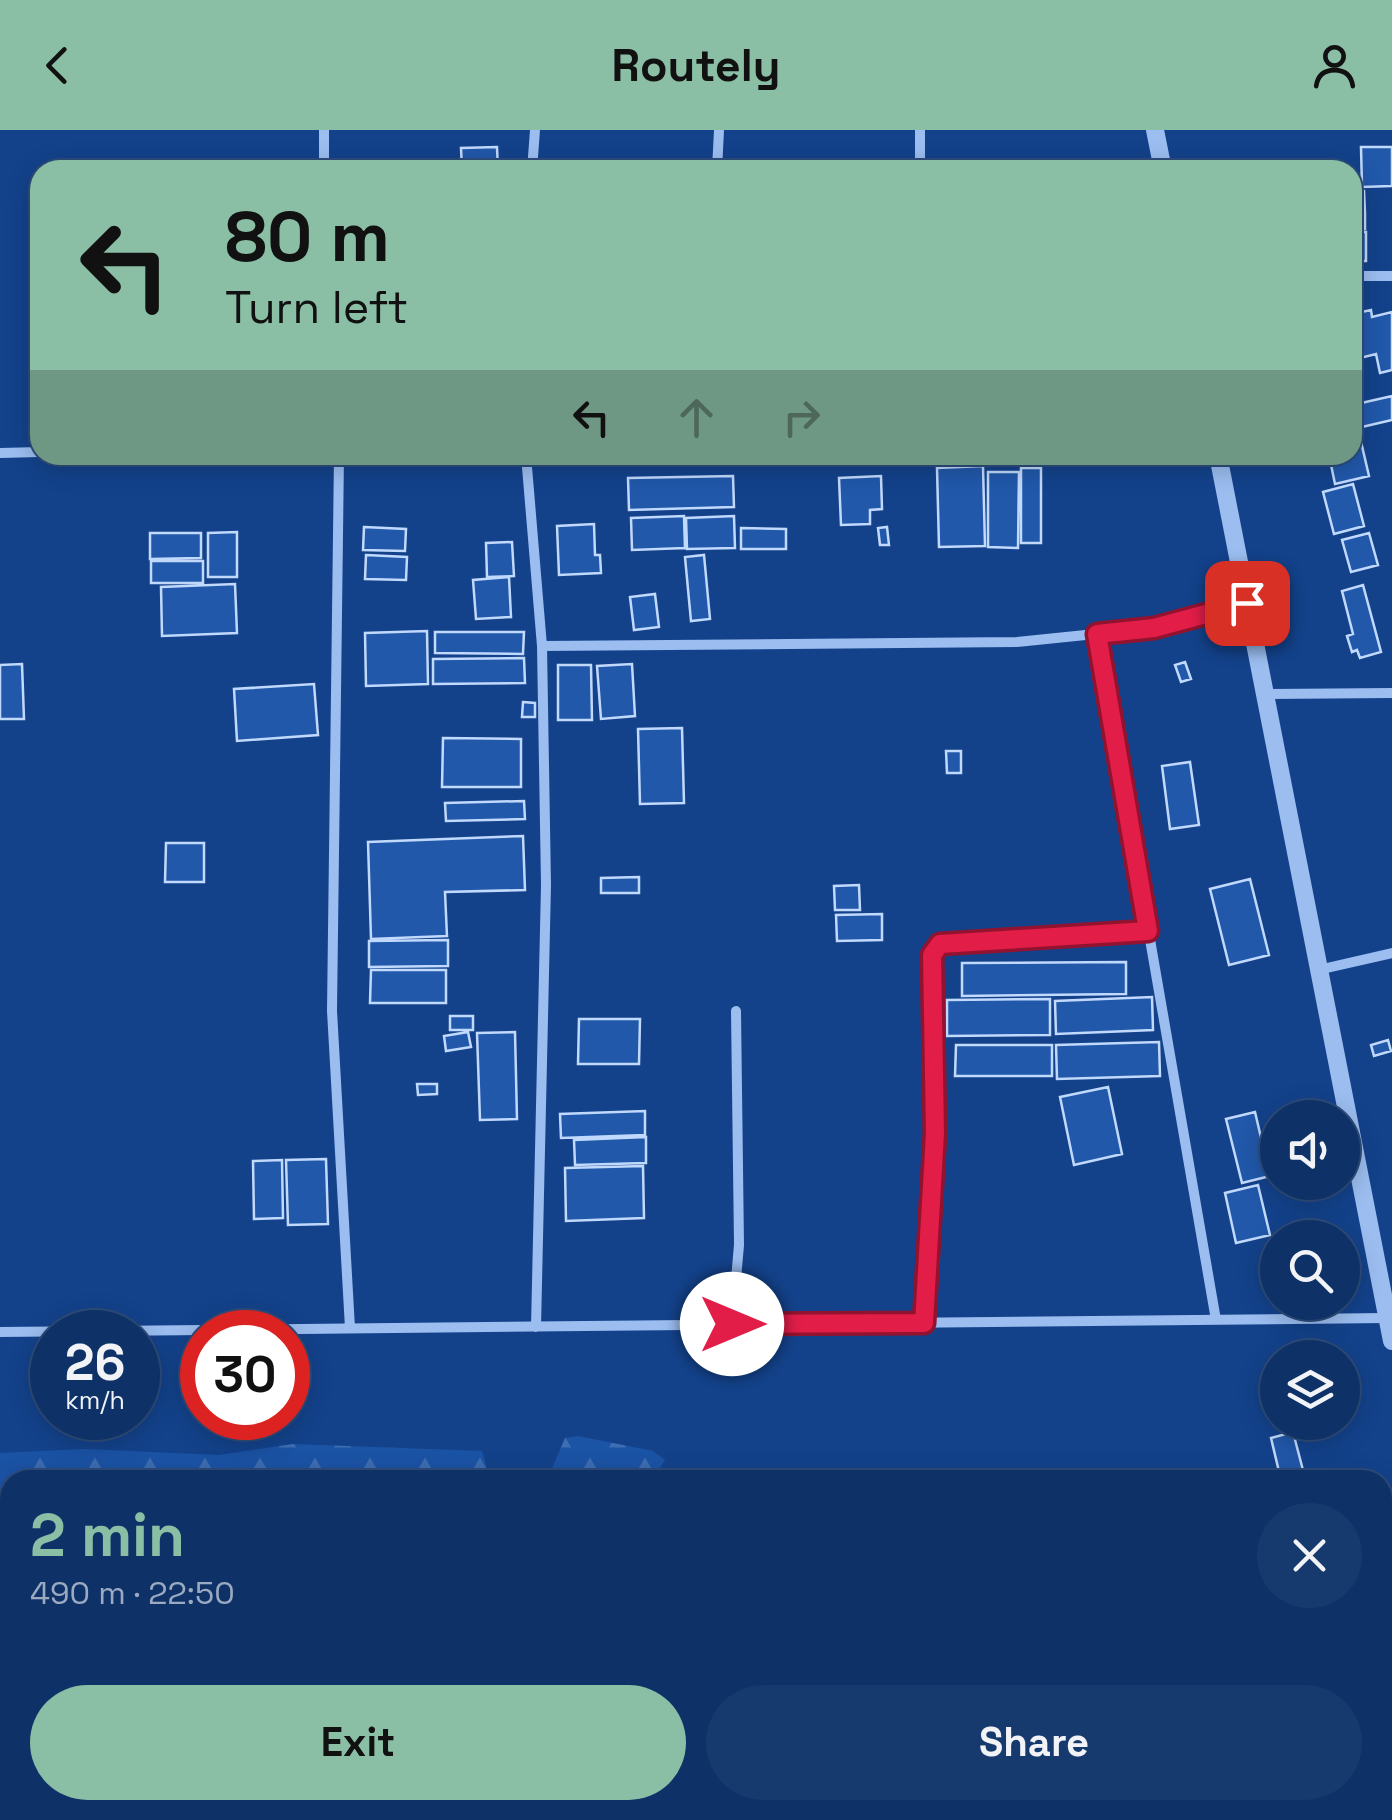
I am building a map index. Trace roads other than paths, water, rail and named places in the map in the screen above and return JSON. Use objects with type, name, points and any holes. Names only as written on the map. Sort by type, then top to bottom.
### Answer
[{"type":"street","points":[[324,130],[324,160]]},
{"type":"street","points":[[533,160],[535,130]]},
{"type":"street","points":[[718,160],[719,130]]},
{"type":"street","points":[[920,130],[920,160]]},
{"type":"street","points":[[1155,130],[1161,160]]},
{"type":"street","points":[[1362,276],[1392,276]]},
{"type":"street","points":[[0,454],[30,452]]},
{"type":"street","points":[[339,465],[332,1011],[350,1328]]},
{"type":"street","points":[[527,465],[542,646],[546,885],[536,1326]]},
{"type":"street","points":[[1220,465],[1392,1341]]},
{"type":"street","points":[[542,646],[1017,642],[1154,628],[1247,603]]},
{"type":"street","points":[[1097,634],[1216,1320]]},
{"type":"street","points":[[1265,694],[1392,693]]},
{"type":"street","points":[[924,1323],[935,1133],[932,955],[940,944],[1148,931]]},
{"type":"street","points":[[1318,970],[1392,953]]},
{"type":"street","points":[[732,1324],[739,1245],[736,1010]]},
{"type":"street","points":[[0,1332],[1388,1318]]}]
